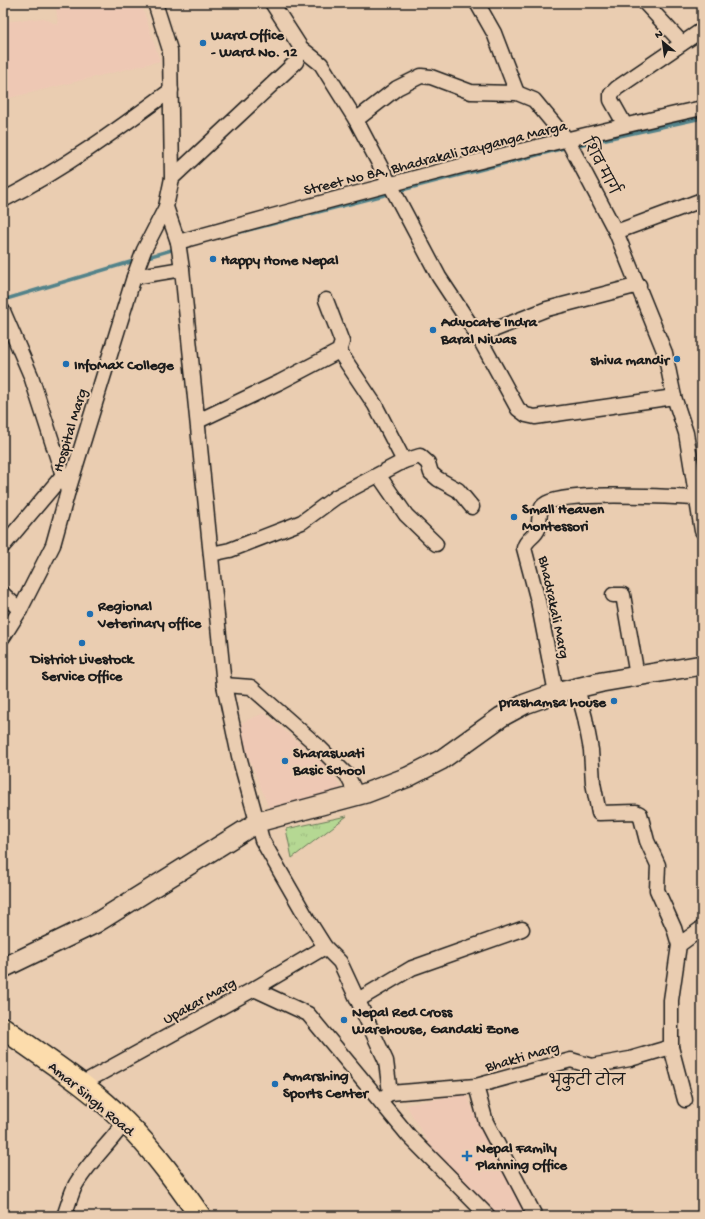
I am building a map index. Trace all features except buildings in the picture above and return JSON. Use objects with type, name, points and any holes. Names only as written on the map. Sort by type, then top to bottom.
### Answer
[{"type":"main road","points":[[3,968],[96,924],[258,822],[366,793],[408,777],[441,760],[501,717],[525,704],[556,693],[577,688],[702,665]]},
{"type":"main road","name":"Amar Singh Road","points":[[3,1028],[81,1084],[125,1122],[157,1156],[200,1216]]},
{"type":"street","name":"Hospital Marg","points":[[3,637],[20,610],[53,545],[68,491],[134,277],[144,250],[166,207],[172,178],[170,50],[155,3]]},
{"type":"street","points":[[272,3],[301,48],[321,64],[356,120],[439,277],[478,336],[518,409],[526,415],[535,417],[674,397]]},
{"type":"street","points":[[477,3],[494,33],[517,93]]},
{"type":"street","points":[[645,3],[682,43]]},
{"type":"street","points":[[625,125],[611,100],[611,94],[616,88],[702,30]]},
{"type":"street","points":[[172,178],[296,62],[301,48]]},
{"type":"street","name":"शिव मार्ग","points":[[356,120],[397,88],[421,76],[431,77],[471,92],[517,93],[534,100],[568,140],[616,232],[665,353],[674,397],[686,433],[702,531]]},
{"type":"street","points":[[3,200],[38,182],[109,136],[171,90]]},
{"type":"street","name":"Street No 8A, Bhadrakali Jayganga Marga","points":[[178,242],[390,184],[625,125],[702,108]]},
{"type":"street","points":[[616,232],[702,200]]},
{"type":"street","points":[[166,207],[178,242],[182,269],[224,685],[239,756],[262,840],[270,856],[325,947],[340,962],[386,1061],[385,1096]]},
{"type":"street","points":[[134,277],[182,269]]},
{"type":"street","points":[[478,336],[547,309],[638,285]]},
{"type":"street","points":[[198,421],[280,382],[339,351],[342,342],[326,300]]},
{"type":"street","points":[[3,311],[31,376],[68,491]]},
{"type":"street","points":[[339,351],[375,405],[404,461]]},
{"type":"street","points":[[211,554],[230,550],[302,522],[336,497],[379,476],[404,461],[420,456],[425,458],[431,473],[438,479],[458,490],[472,507]]},
{"type":"street","points":[[3,546],[63,475]]},
{"type":"street","points":[[379,476],[406,515],[436,544]]},
{"type":"street","name":"Bhadrakali Marg","points":[[556,693],[538,600],[524,548],[526,542],[536,533],[541,510],[544,505],[558,499],[629,494],[696,498]]},
{"type":"street","points":[[3,594],[20,610]]},
{"type":"street","points":[[613,594],[623,595],[637,676]]},
{"type":"street","points":[[224,685],[251,687],[319,747],[347,775],[352,786],[350,797]]},
{"type":"street","points":[[577,688],[591,750],[593,783],[599,813],[636,812],[640,814],[647,840],[658,865],[657,890],[674,928],[679,945],[671,1000],[671,1047],[685,1100]]},
{"type":"street","points":[[679,945],[702,928]]},
{"type":"street","points":[[358,1000],[412,968],[522,929]]},
{"type":"street","points":[[254,989],[325,947]]},
{"type":"street","name":"Upakar Marg","points":[[81,1084],[254,989],[308,1014],[385,1096],[409,1136],[488,1216]]},
{"type":"street","name":"Bhakti Marg","points":[[385,1096],[476,1086],[571,1060],[591,1066],[630,1059],[671,1047]]},
{"type":"street","points":[[476,1086],[486,1122],[535,1216]]},
{"type":"street","points":[[64,1216],[75,1185],[90,1164],[111,1141],[125,1122]]},
{"type":"shaded area","points":[[65,3],[141,3],[160,61],[5,99],[3,98],[3,22],[44,18],[58,25],[56,7]]},
{"type":"shaded area","name":"Sharaswati Basic School","points":[[264,713],[332,771],[342,789],[269,808],[236,725]]},
{"type":"shaded area","name":"Nepal Family Planning Office","points":[[466,1093],[486,1141],[529,1216],[496,1216],[429,1144],[406,1105]]},
{"type":"green space","points":[[347,816],[292,858],[286,829]]},
{"type":"waterway","points":[[574,146],[702,118]]},
{"type":"waterway","points":[[398,191],[568,147]]},
{"type":"waterway","points":[[237,233],[392,193]]},
{"type":"waterway","points":[[144,258],[175,249]]},
{"type":"waterway","points":[[3,300],[137,260]]},
{"type":"place","name":"Ward Office - Ward No. 12","points":[[203,43]]},
{"type":"place","name":"Happy Home Nepal","points":[[213,259]]},
{"type":"place","name":"Advocate Indra Baral Niwas","points":[[433,330]]},
{"type":"place","name":"shiva mandir","points":[[677,359]]},
{"type":"place","name":"InfoMax College","points":[[66,364]]},
{"type":"place","name":"Small Heaven Montessori","points":[[514,517]]},
{"type":"place","name":"Regional Veterinary office","points":[[90,614]]},
{"type":"place","name":"District Livestock Service Office","points":[[82,643]]},
{"type":"place","name":"prashamsa house","points":[[614,701]]},
{"type":"place","name":"Sharaswati Basic School","points":[[285,761]]},
{"type":"place","name":"Nepal Red Cross Warehouse, Gandaki Zone","points":[[344,1020]]},
{"type":"place","name":"Amarshing Sports Center","points":[[275,1084]]},
{"type":"place","name":"Nepal Family Planning Office","points":[[467,1156]]},
{"type":"district","name":"भृकुटी टोल","points":[[587,1079]]}]
